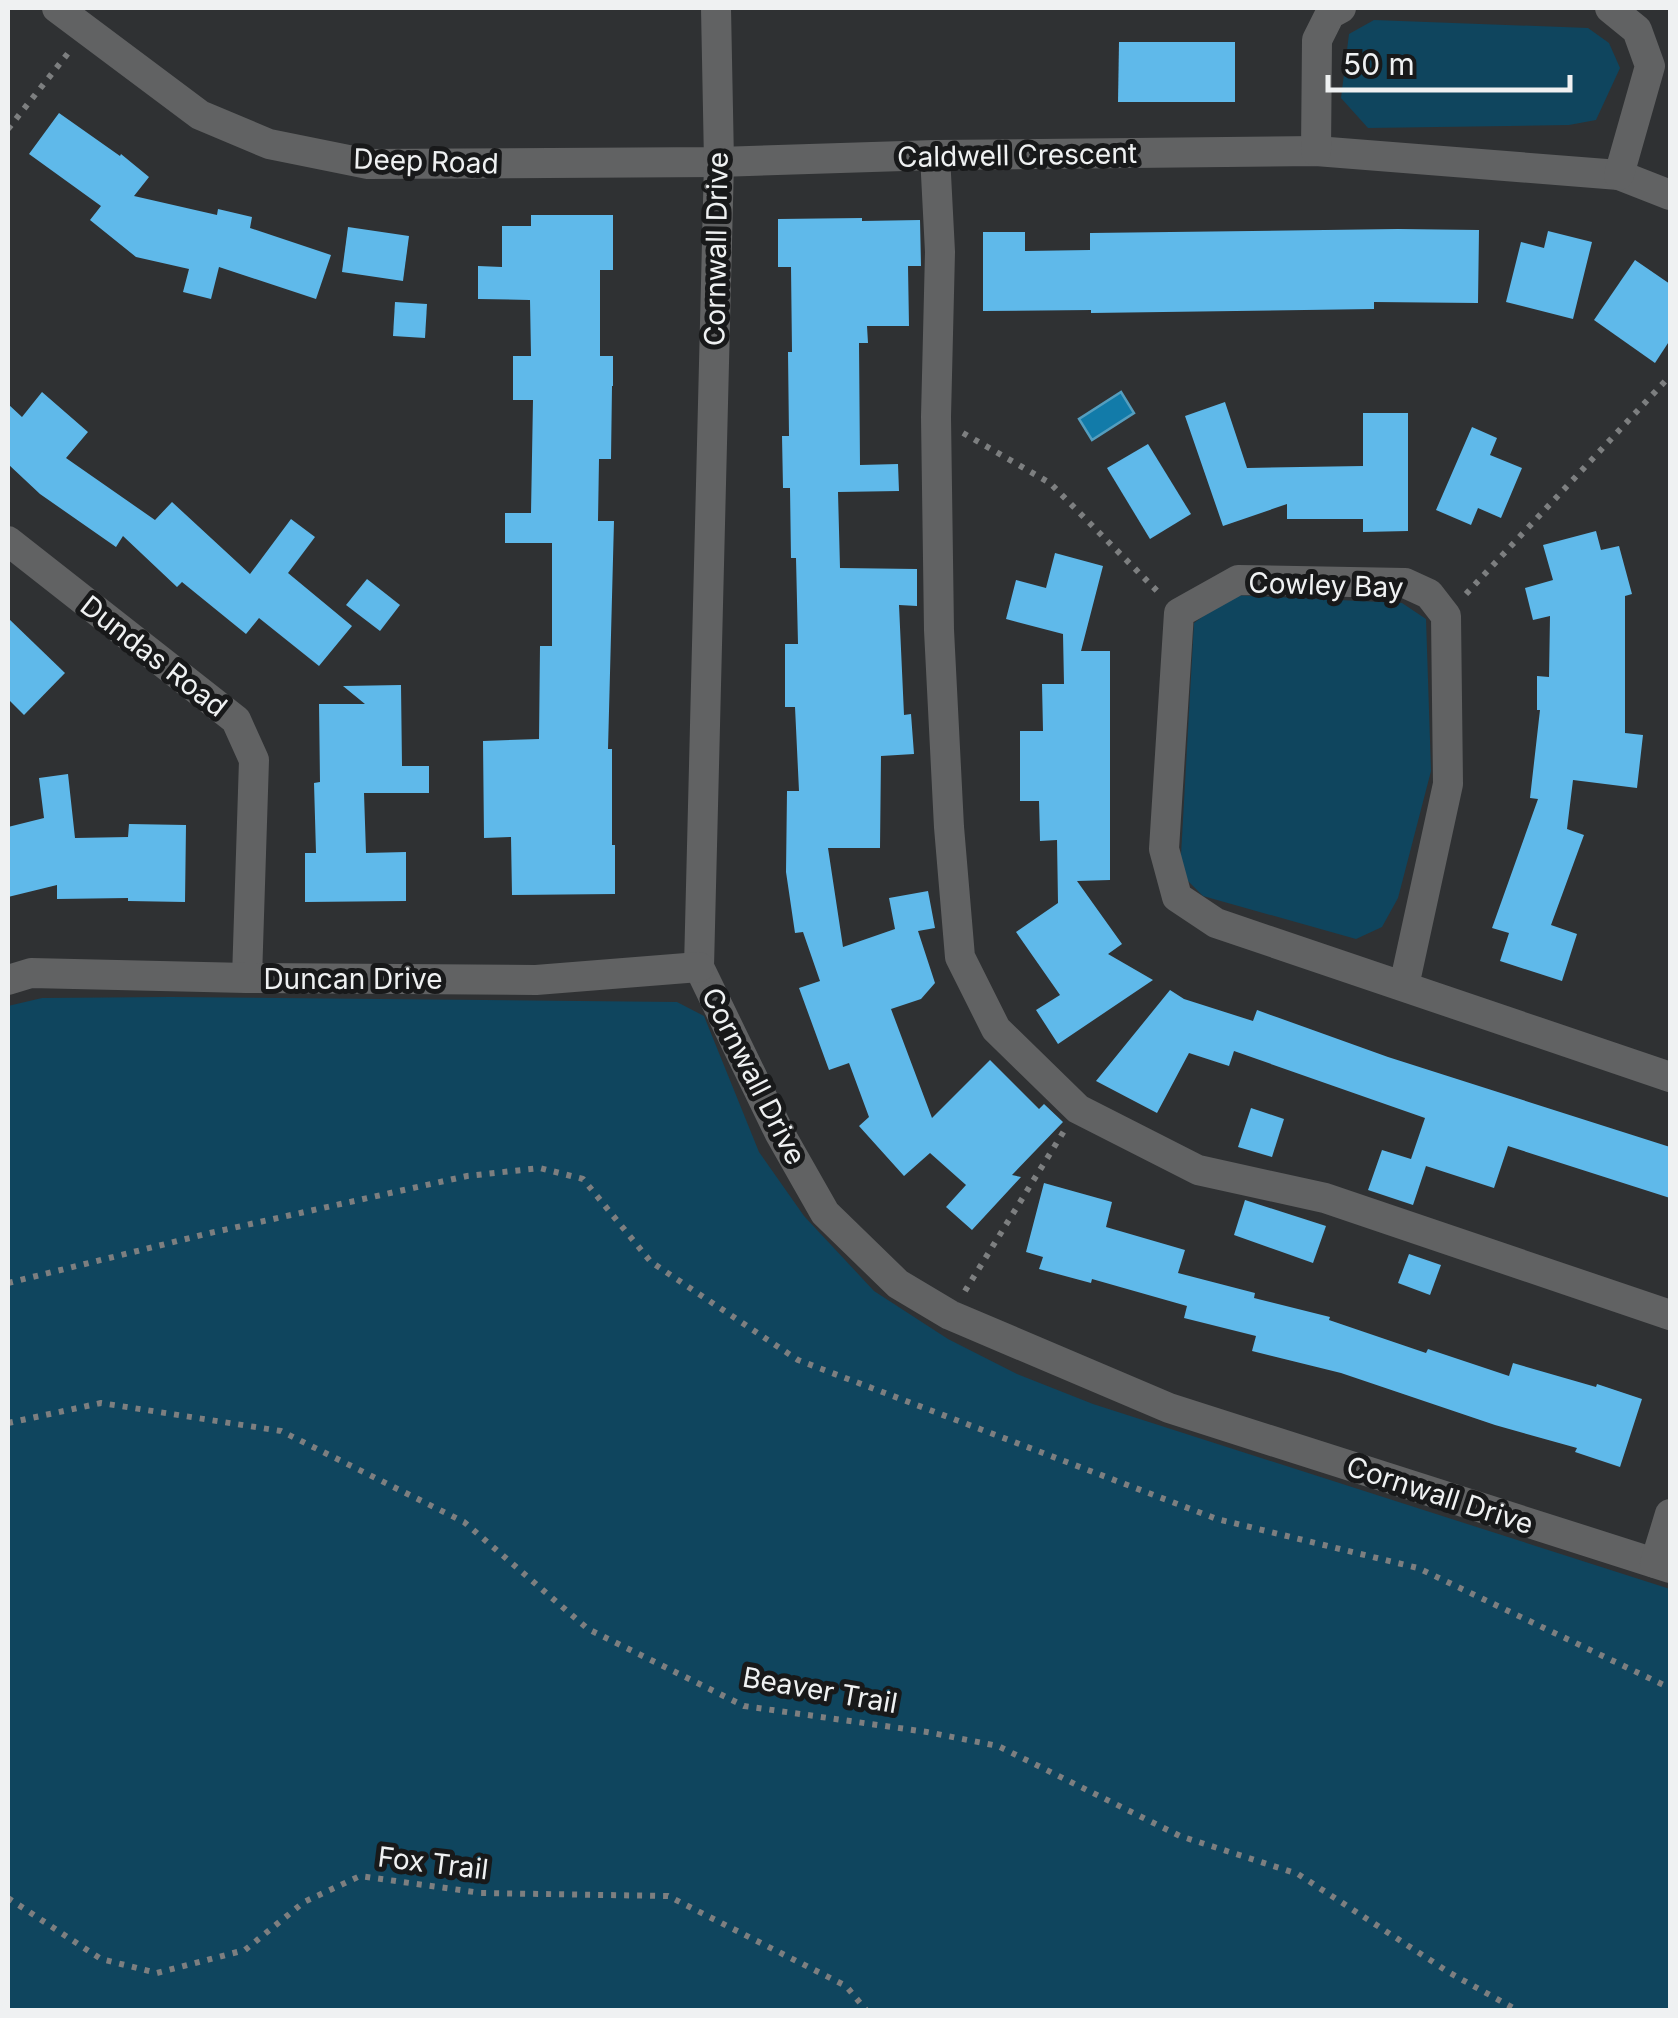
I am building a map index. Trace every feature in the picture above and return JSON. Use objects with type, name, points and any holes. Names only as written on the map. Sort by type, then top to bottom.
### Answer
[{"type":"street","name":"Deep Road","points":[[57,8],[200,115],[269,144],[368,164],[718,162]]},
{"type":"street","name":"Cornwall Drive","points":[[716,8],[718,162],[699,966],[779,1132],[826,1213],[898,1284],[950,1315],[1169,1408],[1663,1566]]},
{"type":"street","points":[[1316,151],[1317,40],[1330,14],[1341,8]]},
{"type":"street","points":[[1610,8],[1637,30],[1650,66],[1619,175]]},
{"type":"street","name":"Caldwell Crescent","points":[[718,162],[935,155],[1316,151],[1619,175],[1670,194]]},
{"type":"street","points":[[935,155],[940,252],[936,417],[939,630],[949,827],[960,957],[996,1029],[1078,1109],[1198,1170],[1325,1198],[1670,1315]]},
{"type":"street","name":"Dundas Road","points":[[8,541],[236,720],[254,760],[247,978]]},
{"type":"street","name":"Cowley Bay","points":[[1179,613],[1238,580],[1406,583],[1429,594],[1446,616]]},
{"type":"street","points":[[1179,613],[1164,849],[1177,897],[1216,922],[1670,1077]]},
{"type":"street","points":[[1404,986],[1448,784],[1446,616]]},
{"type":"street","name":"Duncan Drive","points":[[8,980],[31,973],[536,980],[699,966]]},
{"type":"street","points":[[1663,1566],[1670,1514]]},
{"type":"path","points":[[8,129],[87,30]]},
{"type":"path","points":[[1446,616],[1670,376]]},
{"type":"path","points":[[936,417],[1050,484],[1179,613]]},
{"type":"path","points":[[950,1315],[1078,1109]]},
{"type":"path","points":[[8,1283],[210,1232],[466,1176],[540,1168],[583,1179],[651,1262],[798,1360],[1217,1518],[1418,1568],[1670,1688]]},
{"type":"path","name":"Beaver Trail","points":[[8,1422],[101,1403],[281,1432],[464,1522],[588,1630],[744,1706],[998,1746],[1180,1836],[1298,1874],[1450,1974],[1517,2010]]},
{"type":"path","name":"Fox Trail","points":[[8,1898],[101,1960],[157,1973],[245,1950],[304,1902],[360,1876],[481,1893],[668,1896],[846,1986],[866,2010]]},
{"type":"shaded area","points":[[1374,20],[1588,28],[1609,43],[1620,68],[1596,120],[1569,125],[1368,128],[1341,98],[1349,34]]},
{"type":"shaded area","points":[[1121,392],[1134,413],[1092,440],[1079,419]]},
{"type":"shaded area","points":[[1232,595],[1402,603],[1426,619],[1431,771],[1398,898],[1382,927],[1356,939],[1203,896],[1180,873],[1194,623]]},
{"type":"shaded area","points":[[42,998],[677,1002],[704,1016],[759,1152],[804,1216],[874,1291],[948,1339],[1017,1374],[1093,1404],[1670,1589],[1670,2010],[8,2010],[8,1006]]},
{"type":"building","points":[[1119,42],[1235,42],[1235,102],[1118,102]]},
{"type":"building","points":[[59,113],[149,177],[134,196],[217,215],[218,209],[252,217],[250,228],[331,255],[316,299],[219,267],[211,299],[183,292],[189,269],[136,257],[90,220],[101,206],[29,154]]},
{"type":"building","points":[[531,215],[613,215],[613,270],[600,270],[600,356],[613,356],[613,386],[611,459],[599,459],[598,521],[614,521],[608,749],[612,749],[615,894],[512,895],[511,837],[484,838],[483,741],[539,739],[540,646],[552,646],[552,543],[505,543],[505,513],[531,513],[533,400],[513,400],[513,356],[531,356],[530,300],[478,299],[478,266],[502,267],[502,226],[531,226]]},
{"type":"building","points":[[778,219],[920,220],[921,266],[908,266],[909,326],[867,326],[868,343],[859,343],[860,465],[898,464],[899,491],[838,492],[840,568],[917,569],[917,606],[899,605],[904,715],[911,714],[914,754],[881,756],[880,848],[828,848],[843,947],[895,929],[889,898],[928,891],[935,928],[918,931],[935,983],[921,999],[891,1009],[932,1118],[990,1060],[1039,1109],[1044,1104],[1063,1122],[1012,1175],[1021,1177],[972,1230],[946,1207],[966,1185],[930,1153],[904,1176],[859,1126],[869,1117],[849,1063],[829,1070],[799,988],[820,981],[803,932],[795,933],[786,872],[787,791],[799,791],[795,707],[785,707],[785,644],[798,644],[796,558],[791,558],[790,488],[783,488],[782,436],[789,436],[791,267],[778,267]]},
{"type":"building","points":[[348,227],[409,236],[403,281],[342,272]]},
{"type":"building","points":[[1479,230],[1478,303],[1374,302],[1374,309],[983,311],[983,232],[1025,232],[1025,251],[1090,250],[1090,233]]},
{"type":"building","points":[[1548,231],[1592,242],[1573,319],[1506,302],[1521,242],[1544,248]]},
{"type":"building","points":[[1635,260],[1670,284],[1670,340],[1655,363],[1594,320]]},
{"type":"building","points":[[395,302],[427,304],[425,338],[393,336]]},
{"type":"building","points":[[42,392],[88,432],[66,458],[155,520],[172,502],[250,574],[291,519],[315,537],[288,573],[352,626],[319,666],[259,618],[246,634],[182,582],[177,587],[123,536],[116,547],[40,494],[8,464],[8,404],[22,417]]},
{"type":"building","points":[[1225,402],[1247,468],[1363,466],[1363,413],[1408,413],[1408,531],[1363,532],[1363,519],[1287,519],[1287,504],[1223,526],[1185,416]]},
{"type":"building","points":[[1472,427],[1497,438],[1490,455],[1522,468],[1501,518],[1478,508],[1471,525],[1436,510]]},
{"type":"building","points":[[1148,444],[1191,514],[1150,539],[1107,468]]},
{"type":"building","points":[[1596,531],[1601,550],[1619,546],[1632,594],[1625,596],[1625,733],[1643,735],[1637,788],[1573,780],[1567,829],[1584,835],[1551,925],[1577,934],[1562,981],[1500,961],[1509,933],[1492,928],[1538,799],[1530,798],[1540,710],[1537,676],[1549,677],[1550,616],[1533,620],[1525,588],[1553,580],[1543,545]]},
{"type":"building","points":[[1055,553],[1103,566],[1081,651],[1110,651],[1110,880],[1077,881],[1122,944],[1108,954],[1153,980],[1058,1044],[1036,1010],[1060,995],[1016,932],[1058,903],[1057,840],[1040,841],[1039,801],[1020,801],[1020,731],[1043,731],[1042,684],[1064,684],[1063,634],[1006,619],[1016,580],[1046,588]]},
{"type":"building","points":[[367,579],[400,605],[380,631],[346,605]]},
{"type":"building","points":[[8,618],[65,673],[24,715],[8,699]]},
{"type":"building","points":[[401,685],[402,766],[429,766],[429,793],[364,793],[366,853],[406,852],[406,901],[305,902],[305,853],[316,853],[314,783],[320,782],[319,704],[365,704],[343,686]]},
{"type":"building","points":[[68,774],[75,838],[128,837],[129,824],[186,825],[185,902],[57,899],[57,885],[8,897],[8,827],[44,818],[39,778]]},
{"type":"building","points":[[1170,990],[1184,999],[1253,1021],[1257,1010],[1388,1057],[1670,1147],[1670,1198],[1508,1146],[1494,1188],[1426,1166],[1413,1205],[1368,1190],[1382,1150],[1411,1159],[1425,1118],[1234,1051],[1229,1066],[1189,1053],[1157,1113],[1096,1081]]},
{"type":"building","points":[[1251,1108],[1284,1119],[1272,1157],[1238,1147]]},
{"type":"building","points":[[1044,1183],[1112,1202],[1106,1227],[1185,1250],[1178,1273],[1255,1293],[1254,1298],[1330,1317],[1329,1320],[1426,1353],[1428,1349],[1509,1376],[1513,1363],[1642,1399],[1620,1467],[1575,1452],[1577,1448],[1341,1373],[1252,1351],[1256,1336],[1184,1318],[1187,1306],[1092,1279],[1091,1283],[1039,1269],[1043,1257],[1026,1252]]},
{"type":"building","points":[[1245,1200],[1326,1226],[1313,1263],[1234,1235]]},
{"type":"building","points":[[1409,1254],[1441,1265],[1430,1295],[1398,1283]]}]
